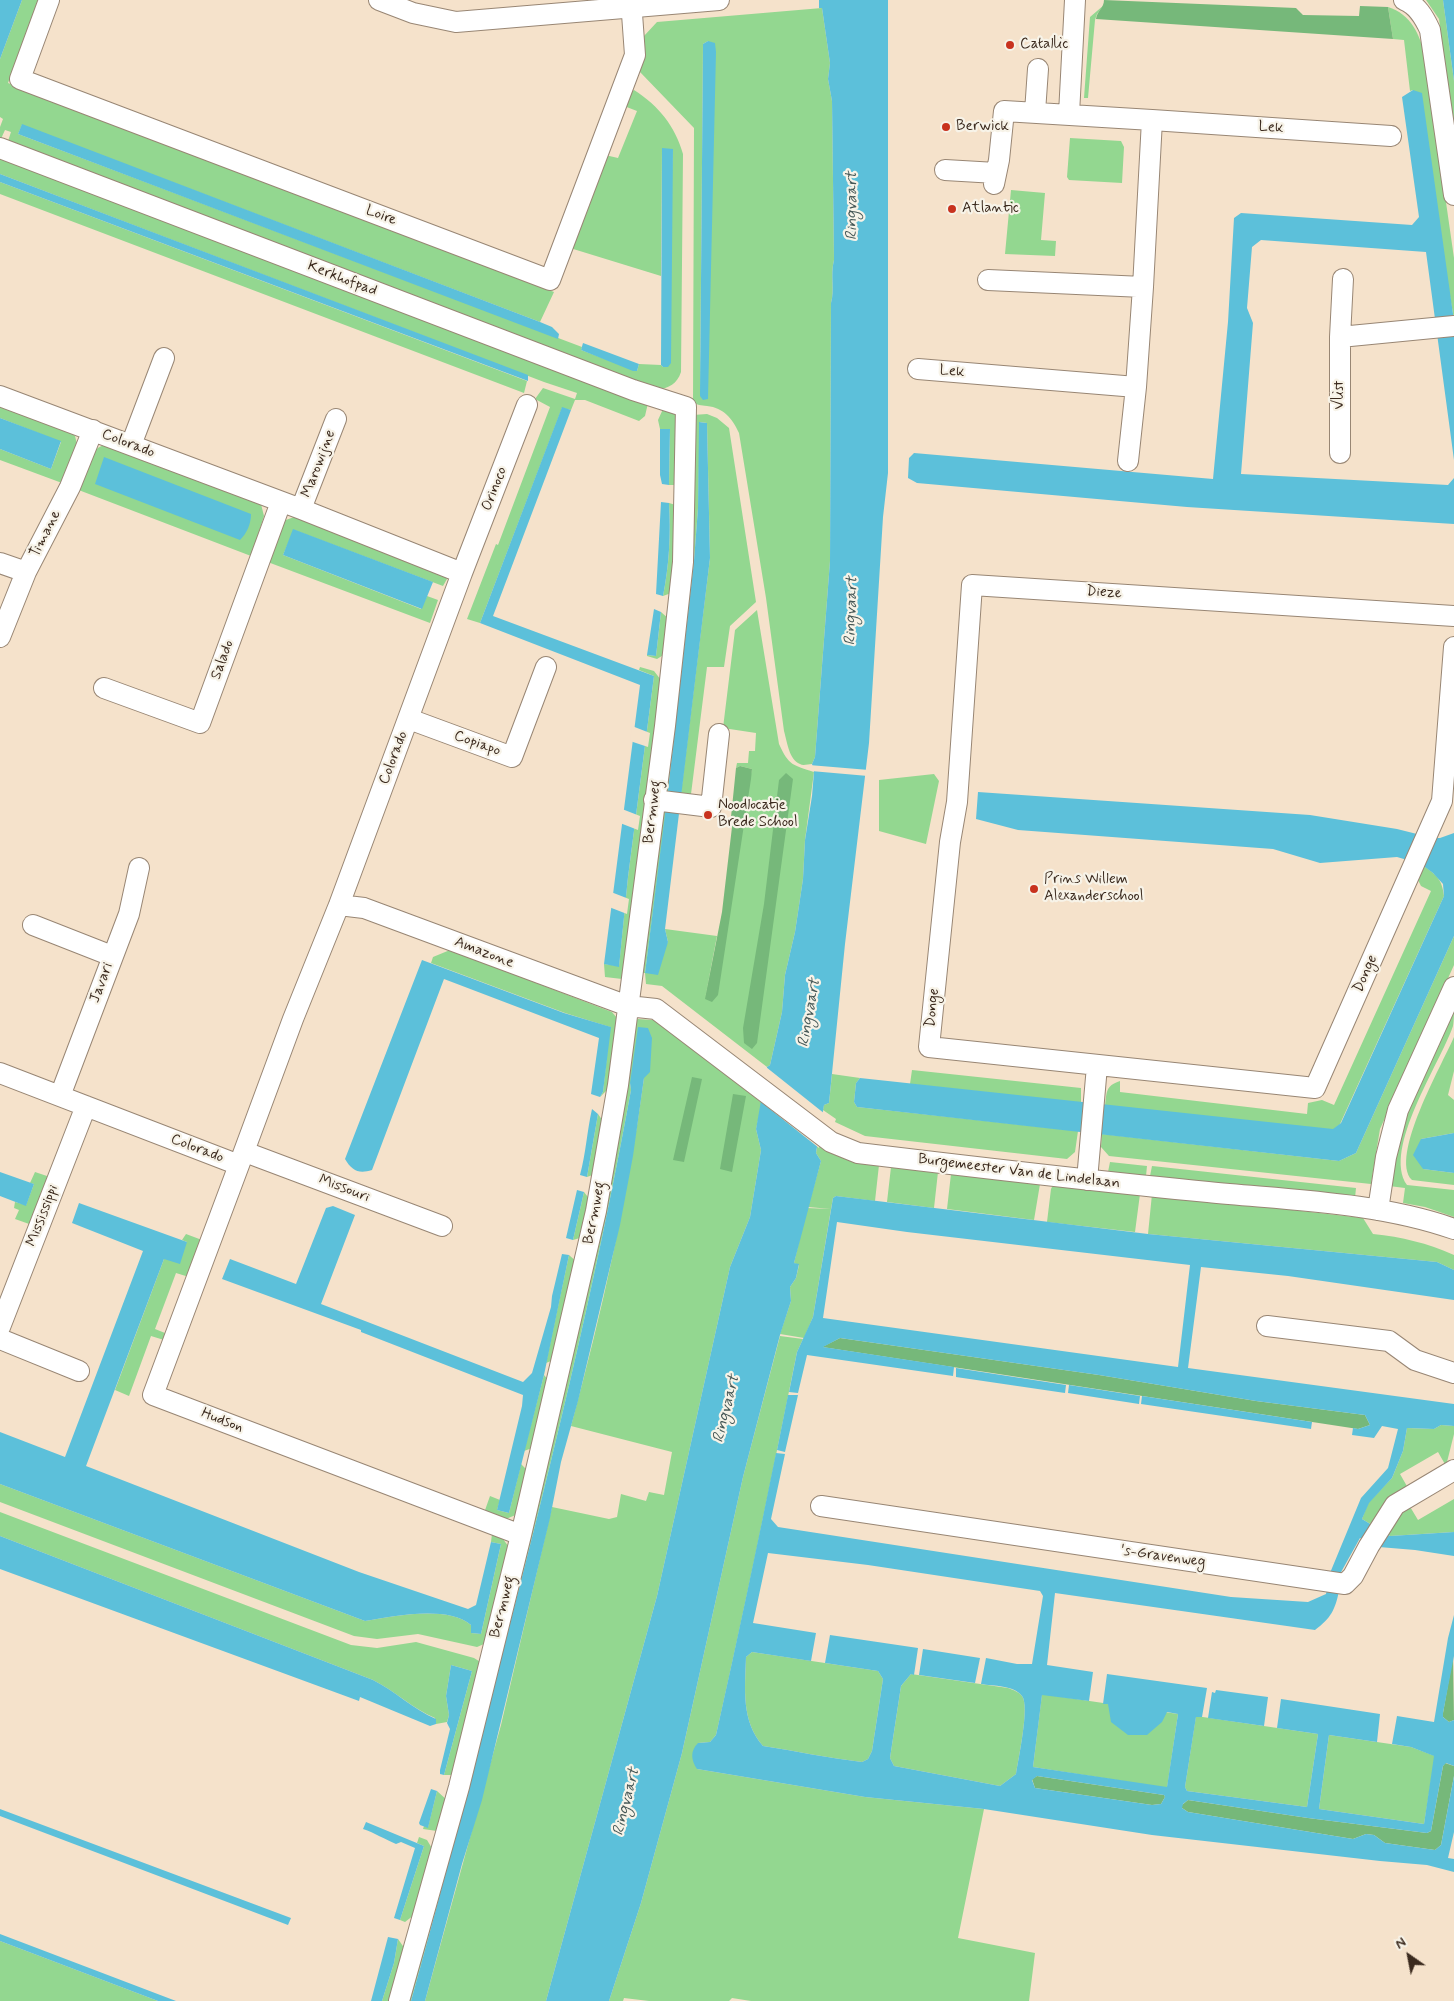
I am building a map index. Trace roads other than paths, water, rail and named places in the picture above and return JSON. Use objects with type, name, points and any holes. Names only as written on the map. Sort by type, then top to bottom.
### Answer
[{"type":"street","name":"Loire","points":[[49,0],[20,79],[550,280],[635,55],[632,4]]},
{"type":"street","points":[[379,0],[413,13],[456,22],[632,4],[719,0]]},
{"type":"street","points":[[1069,114],[1075,0]]},
{"type":"street","points":[[1407,1],[1419,10],[1430,30],[1454,195]]},
{"type":"street","points":[[1035,112],[1038,69]]},
{"type":"street","name":"Lek","points":[[945,169],[995,178],[999,160],[1004,111],[1390,136]]},
{"type":"street","points":[[1128,461],[1136,387],[1152,120]]},
{"type":"street","name":"Kerkhofpad","points":[[0,148],[633,390],[686,407]]},
{"type":"street","name":"Vlist","points":[[1340,453],[1340,338],[1343,279]]},
{"type":"street","points":[[988,280],[1143,287]]},
{"type":"street","points":[[1340,338],[1454,326]]},
{"type":"street","points":[[131,445],[164,358]]},
{"type":"street","name":"Lek","points":[[918,368],[1136,387]]},
{"type":"street","name":"Colorado","points":[[0,396],[301,509],[462,573],[339,905],[293,1019],[242,1158],[86,1106],[0,1073]]},
{"type":"street","name":"Orinoco","points":[[462,573],[527,405]]},
{"type":"street","name":"Bermweg","points":[[400,2001],[459,1787],[521,1535],[596,1211],[616,1100],[665,726],[683,562],[686,407]]},
{"type":"street","name":"Marowijne","points":[[301,509],[336,419]]},
{"type":"street","name":"Timane","points":[[0,637],[26,572],[70,487],[93,430]]},
{"type":"street","name":"Salado","points":[[104,688],[200,723],[281,502]]},
{"type":"street","points":[[0,563],[26,572]]},
{"type":"street","name":"Dieze","points":[[957,802],[972,584],[1454,616]]},
{"type":"street","name":"Donge","points":[[957,802],[950,842],[929,1046],[1098,1066],[1314,1088],[1442,801],[1454,647]]},
{"type":"street","name":"Copiapo","points":[[408,719],[512,756],[546,667]]},
{"type":"street","points":[[654,800],[711,807],[719,734]]},
{"type":"street","name":"Javari","points":[[60,1096],[129,914],[139,868]]},
{"type":"street","name":"Amazone","points":[[339,905],[364,908],[628,1006]]},
{"type":"street","points":[[33,925],[112,956]]},
{"type":"street","points":[[1378,1210],[1385,1164],[1398,1110],[1454,987]]},
{"type":"street","name":"Burgemeester Van de Lindelaan","points":[[628,1006],[656,1009],[831,1142],[858,1153],[1087,1180],[1378,1210],[1429,1220],[1454,1229]]},
{"type":"street","points":[[1087,1180],[1098,1066]]},
{"type":"street","name":"Mississippi","points":[[0,1327],[86,1106]]},
{"type":"street","name":"Missouri","points":[[242,1158],[442,1226]]},
{"type":"street","name":"Hudson","points":[[242,1158],[154,1396],[521,1535]]},
{"type":"street","points":[[1267,1326],[1389,1342],[1415,1360],[1454,1373]]},
{"type":"street","points":[[0,1339],[79,1371]]},
{"type":"street","name":"'s-Gravenweg","points":[[821,1506],[1345,1584],[1353,1576],[1369,1546],[1395,1505],[1454,1470]]},
{"type":"water","points":[[0,0],[22,0],[0,59]]},
{"type":"water","name":"Ringvaart","points":[[819,0],[888,0],[888,473],[883,517],[869,743],[845,944],[829,1103],[824,1105],[816,1153],[821,1161],[794,1263],[799,1264],[796,1278],[790,1287],[791,1301],[780,1335],[743,1477],[682,1753],[641,1903],[609,2001],[546,2001],[657,1596],[730,1267],[750,1217],[761,1150],[756,1129],[767,1067],[770,1065],[782,1012],[785,975],[795,932],[803,879],[805,840],[812,796],[814,772],[812,764],[815,757],[830,561],[831,303],[834,260],[832,101],[828,79],[830,63],[822,8],[819,8]]},
{"type":"water","points":[[1443,0],[1454,0],[1454,81]]},
{"type":"water","points":[[708,41],[715,43],[716,52],[708,399],[703,400],[700,396],[703,44]]},
{"type":"water","points":[[1413,90],[1422,93],[1454,321],[1454,460],[1426,252],[1261,240],[1252,247],[1247,308],[1253,323],[1241,474],[1448,485],[1454,478],[1454,524],[1187,507],[917,483],[908,478],[909,458],[914,453],[1213,479],[1228,322],[1234,218],[1241,213],[1412,225],[1419,217],[1402,97]]},
{"type":"water","points":[[22,124],[540,322],[552,327],[559,334],[558,339],[18,134]]},
{"type":"water","points":[[662,148],[673,149],[671,363],[668,367],[661,365]]},
{"type":"water","points":[[0,174],[528,375],[528,381],[0,182]]},
{"type":"water","points":[[583,343],[639,364],[637,371],[581,350]]},
{"type":"water","points":[[562,407],[571,410],[493,616],[654,676],[628,877],[619,967],[604,964],[640,685],[480,623]]},
{"type":"water","points":[[0,418],[61,441],[51,469],[0,449]]},
{"type":"water","points":[[699,422],[707,423],[710,558],[665,929],[668,942],[658,975],[645,973],[694,561],[698,508]]},
{"type":"water","points":[[660,429],[670,429],[669,485],[662,484],[660,475]]},
{"type":"water","points":[[104,457],[251,514],[247,531],[240,540],[95,484]]},
{"type":"water","points":[[661,502],[669,503],[670,515],[669,550],[663,596],[656,594]]},
{"type":"water","points":[[293,529],[433,582],[422,609],[283,555]]},
{"type":"water","points":[[654,609],[661,612],[656,656],[647,655]]},
{"type":"water","points":[[978,792],[1310,815],[1397,829],[1433,838],[1440,838],[1454,833],[1454,936],[1356,1153],[1339,1161],[857,1107],[854,1102],[856,1083],[860,1078],[1333,1129],[1341,1123],[1444,896],[1443,884],[1433,873],[1421,864],[1397,857],[1320,863],[1273,849],[1018,830],[976,819]]},
{"type":"water","points":[[422,960],[564,1013],[611,1027],[603,1092],[600,1097],[591,1094],[599,1038],[444,979],[372,1170],[363,1172],[353,1169],[345,1159]]},
{"type":"water","points":[[638,1027],[648,1028],[652,1038],[650,1072],[644,1078],[633,1156],[620,1225],[578,1401],[561,1462],[550,1518],[482,1800],[462,1864],[425,2001],[411,2001],[444,1880],[552,1458],[586,1312],[617,1164],[631,1090],[630,1083]]},
{"type":"water","points":[[592,1109],[598,1114],[587,1177],[580,1175]]},
{"type":"water","points":[[1454,1133],[1454,1173],[1423,1169],[1413,1155],[1421,1139]]},
{"type":"water","points":[[0,1172],[34,1184],[26,1206],[0,1196]]},
{"type":"water","points":[[577,1190],[584,1192],[573,1240],[566,1238]]},
{"type":"water","points":[[836,1196],[1148,1234],[1437,1262],[1454,1270],[1454,1300],[1288,1276],[1201,1267],[1188,1368],[1454,1404],[1454,1426],[1441,1425],[1434,1429],[1407,1428],[1403,1451],[1392,1478],[1369,1503],[1362,1519],[1390,1536],[1454,1532],[1454,1556],[1379,1547],[1360,1538],[1340,1574],[1330,1573],[1361,1498],[1388,1468],[1398,1429],[1382,1426],[1374,1438],[1352,1435],[1353,1428],[1358,1429],[1370,1425],[1365,1415],[1256,1401],[1099,1375],[840,1338],[823,1347],[954,1367],[953,1376],[807,1355],[798,1393],[789,1392],[797,1352],[813,1317],[833,1198]],"holes":[[[837,1222],[1190,1265],[1178,1367],[823,1318]]]},
{"type":"water","points":[[79,1203],[187,1242],[180,1264],[164,1259],[86,1466],[359,1572],[468,1609],[476,1605],[491,1542],[501,1544],[481,1634],[471,1633],[471,1625],[449,1615],[405,1615],[365,1621],[0,1484],[0,1432],[65,1457],[143,1251],[72,1223]]},
{"type":"water","points":[[333,1206],[355,1215],[321,1304],[523,1382],[532,1373],[551,1307],[562,1254],[569,1255],[544,1375],[509,1513],[497,1510],[523,1395],[361,1332],[361,1330],[222,1279],[230,1259],[296,1284],[326,1208]]},
{"type":"water","points":[[956,1368],[1066,1385],[1065,1393],[956,1377]]},
{"type":"water","points":[[1069,1385],[1140,1396],[1139,1404],[1068,1393]]},
{"type":"water","points":[[788,1395],[798,1395],[785,1452],[777,1450]]},
{"type":"water","points":[[1142,1396],[1312,1422],[1311,1429],[1141,1404]]},
{"type":"water","points":[[776,1453],[785,1454],[771,1519],[778,1527],[1231,1597],[1308,1602],[1326,1594],[1327,1589],[1339,1591],[1331,1613],[1325,1622],[1315,1630],[1055,1593],[1047,1665],[1093,1672],[1089,1701],[1042,1695],[1033,1767],[1167,1787],[1178,1714],[1167,1712],[1162,1722],[1147,1735],[1128,1735],[1111,1722],[1108,1704],[1103,1704],[1107,1674],[1207,1688],[1202,1717],[1196,1717],[1185,1787],[1187,1791],[1307,1807],[1318,1734],[1277,1728],[1281,1699],[1380,1714],[1377,1742],[1329,1735],[1319,1809],[1424,1824],[1434,1756],[1411,1747],[1392,1744],[1397,1716],[1434,1722],[1448,1638],[1454,1615],[1454,1656],[1443,1717],[1449,1722],[1454,1720],[1454,1766],[1446,1763],[1443,1766],[1431,1831],[1427,1833],[1308,1818],[1188,1800],[1183,1804],[1182,1808],[1188,1812],[1353,1839],[1366,1834],[1374,1835],[1385,1843],[1435,1850],[1441,1845],[1454,1776],[1454,1832],[1448,1858],[1454,1859],[1454,1872],[1427,1865],[1152,1835],[984,1809],[865,1797],[697,1769],[693,1759],[694,1749],[698,1743],[710,1742],[716,1735]],"holes":[[[768,1553],[868,1565],[1040,1591],[1043,1596],[1032,1664],[1017,1664],[986,1658],[981,1684],[1009,1688],[1022,1696],[1025,1710],[1016,1774],[1000,1786],[894,1766],[890,1758],[901,1686],[911,1674],[914,1675],[918,1648],[830,1635],[825,1663],[878,1671],[883,1679],[872,1751],[868,1759],[862,1762],[837,1759],[763,1746],[751,1726],[748,1715],[745,1693],[746,1657],[752,1652],[811,1661],[816,1633],[753,1623]],[[1037,1776],[1164,1795],[1165,1797],[1161,1804],[1152,1805],[1035,1788],[1032,1780]]]},
{"type":"water","points":[[0,1536],[373,1680],[436,1719],[436,1724],[430,1726],[360,1697],[359,1701],[0,1569]]},
{"type":"water","points":[[923,1649],[980,1658],[975,1683],[919,1675]]},
{"type":"water","points":[[451,1665],[472,1671],[444,1775],[440,1774],[440,1770],[450,1729],[447,1723],[449,1715],[446,1696]]},
{"type":"water","points":[[1216,1690],[1268,1697],[1264,1726],[1208,1718],[1212,1692],[1215,1693]]},
{"type":"water","points":[[431,1789],[437,1791],[428,1828],[419,1823]]},
{"type":"water","points":[[0,1809],[291,1918],[288,1925],[0,1816]]},
{"type":"water","points":[[366,1822],[424,1846],[400,1920],[394,1918],[415,1848],[401,1842],[396,1844],[363,1829]]},
{"type":"water","points":[[0,1934],[176,2001],[158,2001],[0,1941]]},
{"type":"water","points":[[388,1937],[398,1939],[394,1963],[382,2001],[371,2001]]},
{"type":"place","name":"Catallic","points":[[1010,45]]},
{"type":"place","name":"Berwick","points":[[946,127]]},
{"type":"place","name":"Atlantic","points":[[952,209]]},
{"type":"place","name":"Noodlocatie Brede School","points":[[708,815]]},
{"type":"place","name":"Prins Willem Alexanderschool","points":[[1034,889]]}]
